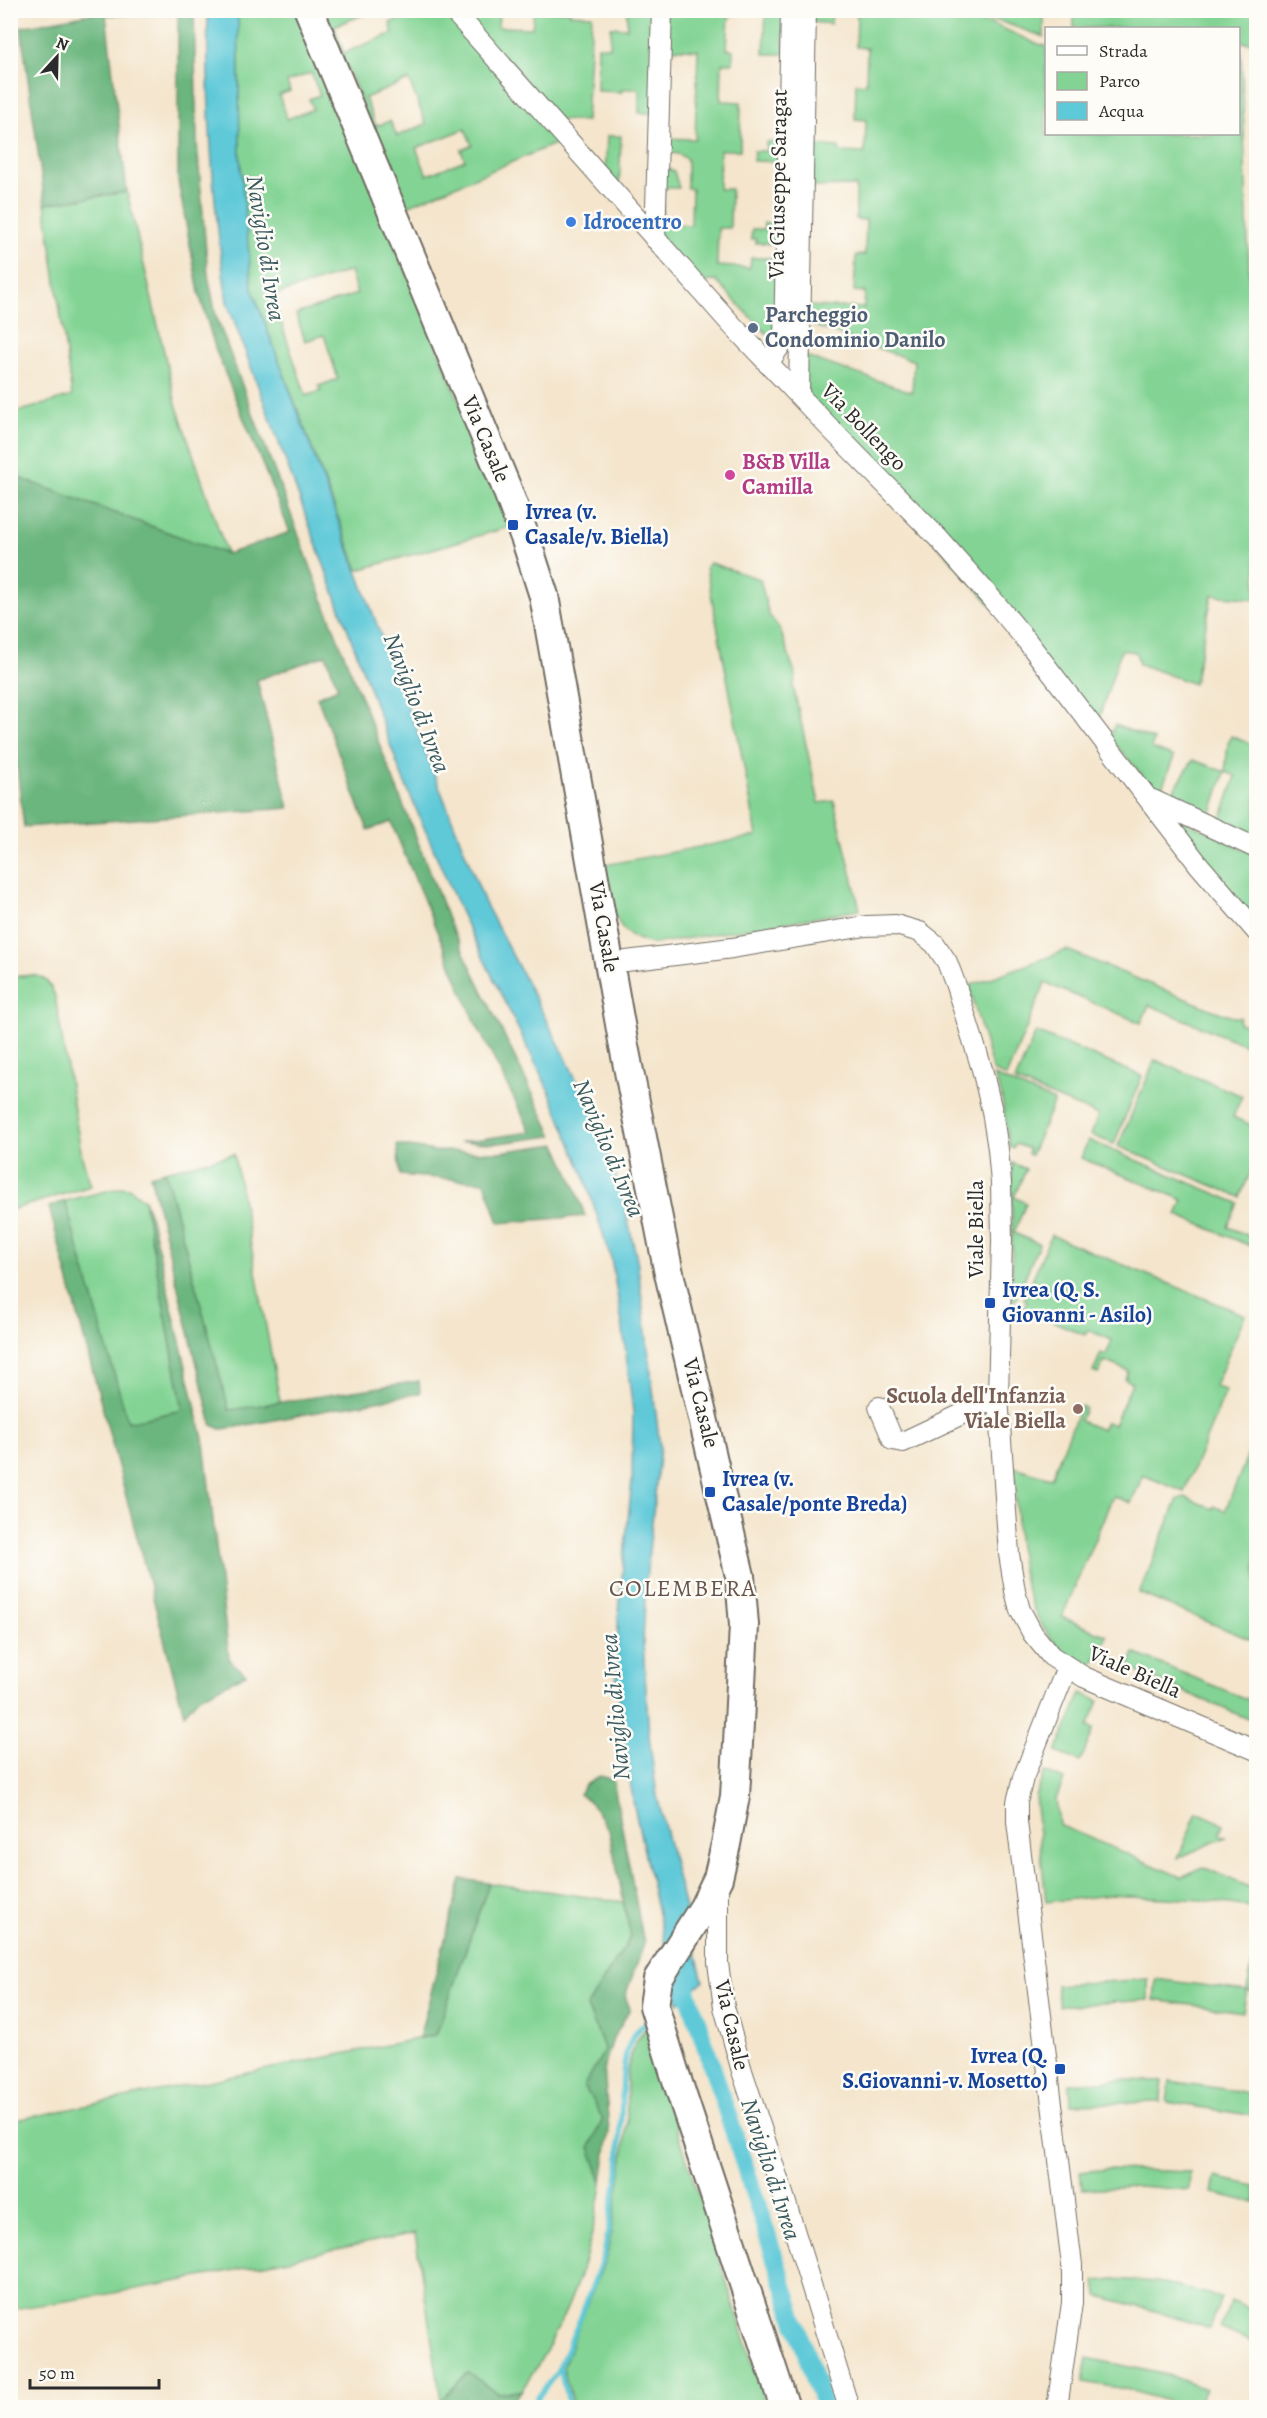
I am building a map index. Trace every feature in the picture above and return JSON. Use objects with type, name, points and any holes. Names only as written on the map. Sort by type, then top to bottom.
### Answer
[{"type":"main road","name":"Via Casale","points":[[309,10],[526,540],[544,596],[623,1041],[668,1269],[740,1576],[744,1625],[735,1796],[718,1878],[704,1907],[658,1979],[654,2006],[785,2408]]},
{"type":"street","name":"Via Bollengo","points":[[453,10],[768,363],[799,394],[826,426],[939,539],[1027,641],[1150,799],[1257,848]]},
{"type":"street","points":[[655,239],[662,10]]},
{"type":"street","points":[[768,363],[784,340],[792,10]]},
{"type":"street","name":"Via Giuseppe Saragat","points":[[799,394],[806,10]]},
{"type":"street","points":[[1150,799],[1199,865],[1257,931]]},
{"type":"street","name":"Viale Biella","points":[[610,963],[732,948],[866,926],[896,925],[920,933],[935,944],[947,962],[972,1037],[992,1111],[998,1149],[1002,1241],[998,1397],[1009,1554],[1020,1610],[1033,1634],[1051,1656],[1067,1668],[1257,1750]]},
{"type":"street","points":[[879,1407],[893,1440],[903,1442],[998,1397]]},
{"type":"street","points":[[1057,2408],[1072,2303],[1072,2265],[1017,1822],[1017,1802],[1023,1778],[1067,1668]]},
{"type":"street","name":"Via Casale","points":[[718,1878],[720,1897],[718,1963],[724,2007],[744,2080],[784,2197],[849,2408]]},
{"type":"green space","points":[[105,11],[194,11],[197,143],[208,275],[216,316],[336,634],[450,924],[553,1136],[499,1143],[460,1142],[531,1132],[476,1024],[391,822],[368,830],[317,697],[338,688],[326,655],[257,680],[289,808],[24,827],[10,708],[11,475],[227,554],[290,532],[216,351],[199,293],[178,181],[178,14],[106,15],[127,192],[45,204],[21,27]]},
{"type":"green space","points":[[238,11],[301,11],[510,527],[358,570],[252,289],[240,157]],"holes":[[[311,73],[320,95],[309,99],[313,109],[287,119],[279,95],[290,91],[287,82]],[[350,271],[357,294],[296,314],[305,341],[324,335],[338,379],[319,386],[321,391],[306,396],[272,296]]]},
{"type":"green space","points":[[324,11],[373,11],[334,26],[344,53],[393,33],[390,23],[405,17],[403,11],[446,11],[562,141],[405,207]],"holes":[[[409,80],[426,124],[397,136],[390,121],[376,126],[365,98]],[[465,129],[472,145],[461,150],[465,160],[427,175],[416,148]]]},
{"type":"green space","points":[[459,11],[499,11],[498,27],[532,28],[534,11],[570,11],[570,14],[592,15],[586,121],[558,120]]},
{"type":"green space","points":[[627,11],[656,11],[655,113],[639,113],[639,89],[622,89],[622,92],[597,91],[598,46],[610,47],[611,27],[627,28]]},
{"type":"green space","points":[[665,11],[734,11],[733,16],[729,16],[727,49],[733,50],[733,63],[722,63],[721,101],[741,102],[740,150],[720,150],[719,189],[731,189],[730,228],[718,228],[717,266],[750,268],[751,258],[780,258],[774,341],[716,281],[701,282],[658,238],[660,167],[674,171],[679,188],[663,188],[662,223],[691,225],[692,189],[687,188],[687,159],[678,154],[661,151],[661,138],[695,139],[698,50],[664,48]]},
{"type":"green space","points":[[766,11],[785,11],[784,54],[764,54]]},
{"type":"green space","points":[[813,11],[936,11],[993,24],[1045,46],[1045,135],[1240,135],[1241,51],[1256,459],[1256,599],[1212,595],[1194,684],[1139,664],[1136,652],[1121,650],[1097,725],[802,391],[801,355],[912,392],[914,361],[806,323],[806,306],[864,308],[865,292],[854,291],[856,255],[865,255],[866,220],[856,219],[856,186],[808,187],[808,145],[839,147],[839,152],[865,153],[866,120],[855,119],[856,83],[866,84],[867,48],[856,47],[857,14],[832,13],[831,24],[812,22]]},
{"type":"green space","points":[[956,11],[1044,11],[1044,37],[1002,22]]},
{"type":"green space","points":[[1074,11],[1256,11],[1256,43],[1240,42],[1240,27],[1074,27]]},
{"type":"green space","points":[[607,136],[621,136],[619,193],[605,177]]},
{"type":"green space","points":[[766,142],[784,142],[783,162],[753,161],[754,151],[766,151]]},
{"type":"green space","points":[[127,192],[176,404],[227,554],[11,475],[10,414],[72,396],[45,204]]},
{"type":"green space","points":[[764,223],[782,224],[781,244],[756,243],[756,239],[751,239],[752,229],[764,229]]},
{"type":"green space","points":[[710,563],[760,579],[769,615],[780,629],[796,677],[793,686],[819,803],[834,801],[860,910],[654,944],[629,934],[621,926],[611,904],[604,865],[757,836],[706,567]]},
{"type":"green space","points":[[1115,725],[1154,740],[1151,748],[1174,757],[1159,795],[1109,737]]},
{"type":"green space","points":[[1231,736],[1256,746],[1256,840],[1220,822],[1236,776],[1225,772]]},
{"type":"green space","points":[[1193,760],[1225,772],[1210,818],[1168,799]]},
{"type":"green space","points":[[1171,814],[1256,855],[1256,923]]},
{"type":"green space","points":[[1067,950],[1213,1010],[1240,1017],[1239,1023],[1256,1029],[1253,1048],[1149,1005],[1141,1023],[1045,983],[1006,1077],[993,1071],[969,986]]},
{"type":"green space","points":[[32,975],[46,981],[55,996],[82,1157],[91,1186],[11,1210],[11,977]]},
{"type":"green space","points":[[1036,1032],[1142,1076],[1114,1144],[1091,1135],[1098,1115],[1015,1081]]},
{"type":"green space","points":[[1155,1060],[1242,1096],[1233,1117],[1256,1127],[1256,1159],[1240,1197],[1118,1146]]},
{"type":"green space","points":[[994,1076],[1054,1101],[1031,1155],[1028,1154],[1029,1149],[1016,1144],[1013,1148],[1009,1146],[1001,1093]]},
{"type":"green space","points":[[1088,1140],[1238,1203],[1228,1227],[1256,1239],[1253,1247],[1177,1215],[1183,1200],[1081,1158]]},
{"type":"green space","points":[[556,1144],[575,1186],[585,1216],[499,1223],[485,1182],[400,1175],[397,1145],[434,1151],[499,1152]]},
{"type":"green space","points":[[234,1154],[280,1402],[229,1411],[165,1171]]},
{"type":"green space","points":[[1012,1163],[1026,1169],[1014,1197],[1026,1203],[1014,1233],[1039,1244],[1015,1301],[1012,1300]]},
{"type":"green space","points":[[165,1171],[229,1410],[419,1381],[420,1393],[231,1428],[221,1429],[212,1425],[150,1175]]},
{"type":"green space","points":[[123,1187],[131,1189],[144,1200],[183,1410],[127,1422],[65,1201]]},
{"type":"green space","points":[[144,1200],[150,1215],[204,1443],[229,1658],[246,1674],[198,1698],[184,1714],[49,1207],[65,1201],[128,1422],[183,1410]]},
{"type":"green space","points":[[1051,1235],[1245,1315],[1215,1386],[1226,1391],[1184,1492],[1143,1475],[1131,1503],[1113,1496],[1062,1617],[1107,1636],[1099,1656],[1089,1666],[1077,1662],[1062,1650],[1046,1631],[1034,1610],[1021,1564],[1014,1467],[1051,1478],[1081,1406],[1085,1408],[1080,1421],[1102,1430],[1106,1422],[1114,1425],[1132,1383],[1125,1379],[1128,1371],[1104,1361],[1098,1374],[1093,1372],[1101,1353],[1106,1355],[1112,1340],[1088,1330],[1085,1335],[1024,1309],[1027,1301],[1024,1299]]},
{"type":"green space","points":[[1256,1435],[1256,1642],[1139,1593],[1178,1499],[1185,1497],[1213,1509],[1214,1506],[1225,1511]]},
{"type":"green space","points":[[1134,1653],[1256,1703],[1256,1722],[1128,1668]]},
{"type":"green space","points":[[1081,1693],[1099,1701],[1088,1727],[1094,1729],[1080,1762],[1056,1752]]},
{"type":"green space","points":[[1045,1772],[1064,1780],[1056,1799],[1059,1825],[1181,1877],[1203,1867],[1256,1890],[1256,1908],[1202,1900],[1110,1895],[1046,1902],[1035,1796]]},
{"type":"green space","points":[[600,1776],[613,1780],[644,1944],[625,1996],[630,2009],[613,2039],[604,2067],[609,2132],[602,2182],[590,2147],[603,2119],[584,2086],[605,2050],[587,2006],[631,1937],[609,1830],[591,1803],[579,1794],[585,1785]]},
{"type":"green space","points":[[1197,1812],[1224,1824],[1219,1834],[1226,1837],[1178,1858]]},
{"type":"green space","points":[[461,1879],[489,1883],[436,2035],[419,2038]]},
{"type":"green space","points":[[489,1883],[623,1902],[631,1937],[587,2006],[605,2050],[584,2086],[603,2119],[590,2147],[602,2182],[592,2233],[569,2304],[547,2349],[521,2391],[498,2393],[468,2373],[441,2400],[415,2233],[163,2284],[11,2309],[10,2121],[436,2035]]},
{"type":"green space","points":[[1256,1942],[1256,1993],[1247,1991]]},
{"type":"green space","points":[[1148,1979],[1148,2000],[1059,2006],[1056,1985]]},
{"type":"green space","points":[[1156,1979],[1247,1991],[1243,2012],[1154,2000]]},
{"type":"green space","points":[[647,2027],[655,2060],[767,2407],[573,2407],[563,2367],[607,2255],[627,2122],[627,2072],[631,2053]]},
{"type":"green space","points":[[1117,2080],[1162,2081],[1161,2102],[1071,2104],[1070,2083]]},
{"type":"green space","points":[[1170,2081],[1256,2094],[1256,2116],[1167,2102]]},
{"type":"green space","points":[[1109,2169],[1190,2172],[1189,2190],[1138,2186],[1082,2189],[1080,2172]]},
{"type":"green space","points":[[1215,2177],[1256,2186],[1256,2203],[1212,2193]]},
{"type":"green space","points":[[1114,2279],[1157,2282],[1221,2297],[1210,2329],[1098,2296],[1096,2281]]},
{"type":"green space","points":[[1231,2301],[1256,2312],[1256,2344],[1220,2328]]},
{"type":"green space","points":[[1087,2358],[1169,2375],[1205,2389],[1197,2407],[1188,2407],[1125,2389],[1083,2382]]},
{"type":"green space","points":[[468,2373],[498,2393],[521,2391],[507,2407],[434,2407]]},
{"type":"water","points":[[208,11],[238,11],[240,157],[252,289],[407,705],[485,903],[562,1050],[603,1136],[621,1192],[637,1259],[660,1447],[646,1580],[643,1643],[649,1736],[657,1796],[703,1981],[678,2003],[634,1806],[620,1718],[616,1669],[619,1604],[632,1481],[633,1412],[623,1329],[611,1258],[582,1170],[549,1091],[461,913],[401,774],[227,302],[212,156],[208,84]]},
{"type":"waterway","name":"Naviglio di Ivrea","points":[[683,1970],[688,1993],[824,2408]]},
{"type":"waterway","points":[[666,2002],[680,1987]]},
{"type":"waterway","points":[[530,2408],[557,2372],[604,2254],[619,2167],[626,2052],[634,2034],[649,2019]]},
{"type":"waterway","points":[[560,2368],[569,2408]]},
{"type":"place","name":"Idrocentro","points":[[571,222]]},
{"type":"place","name":"Parcheggio Condominio Danilo","points":[[753,328]]},
{"type":"place","name":"B&B Villa Camilla","points":[[730,475]]},
{"type":"place","name":"Ivrea (v. Casale/v. Biella)","points":[[513,525]]},
{"type":"place","name":"Ivrea (Q. S. Giovanni - Asilo)","points":[[990,1303]]},
{"type":"place","name":"Scuola dell'Infanzia Viale Biella","points":[[1078,1409]]},
{"type":"place","name":"Ivrea (v. Casale/ponte Breda)","points":[[710,1492]]},
{"type":"place","name":"Ivrea (Q. S.Giovanni-v. Mosetto)","points":[[1060,2069]]},
{"type":"district","name":"COLEMBERA","points":[[683,1588]]}]
